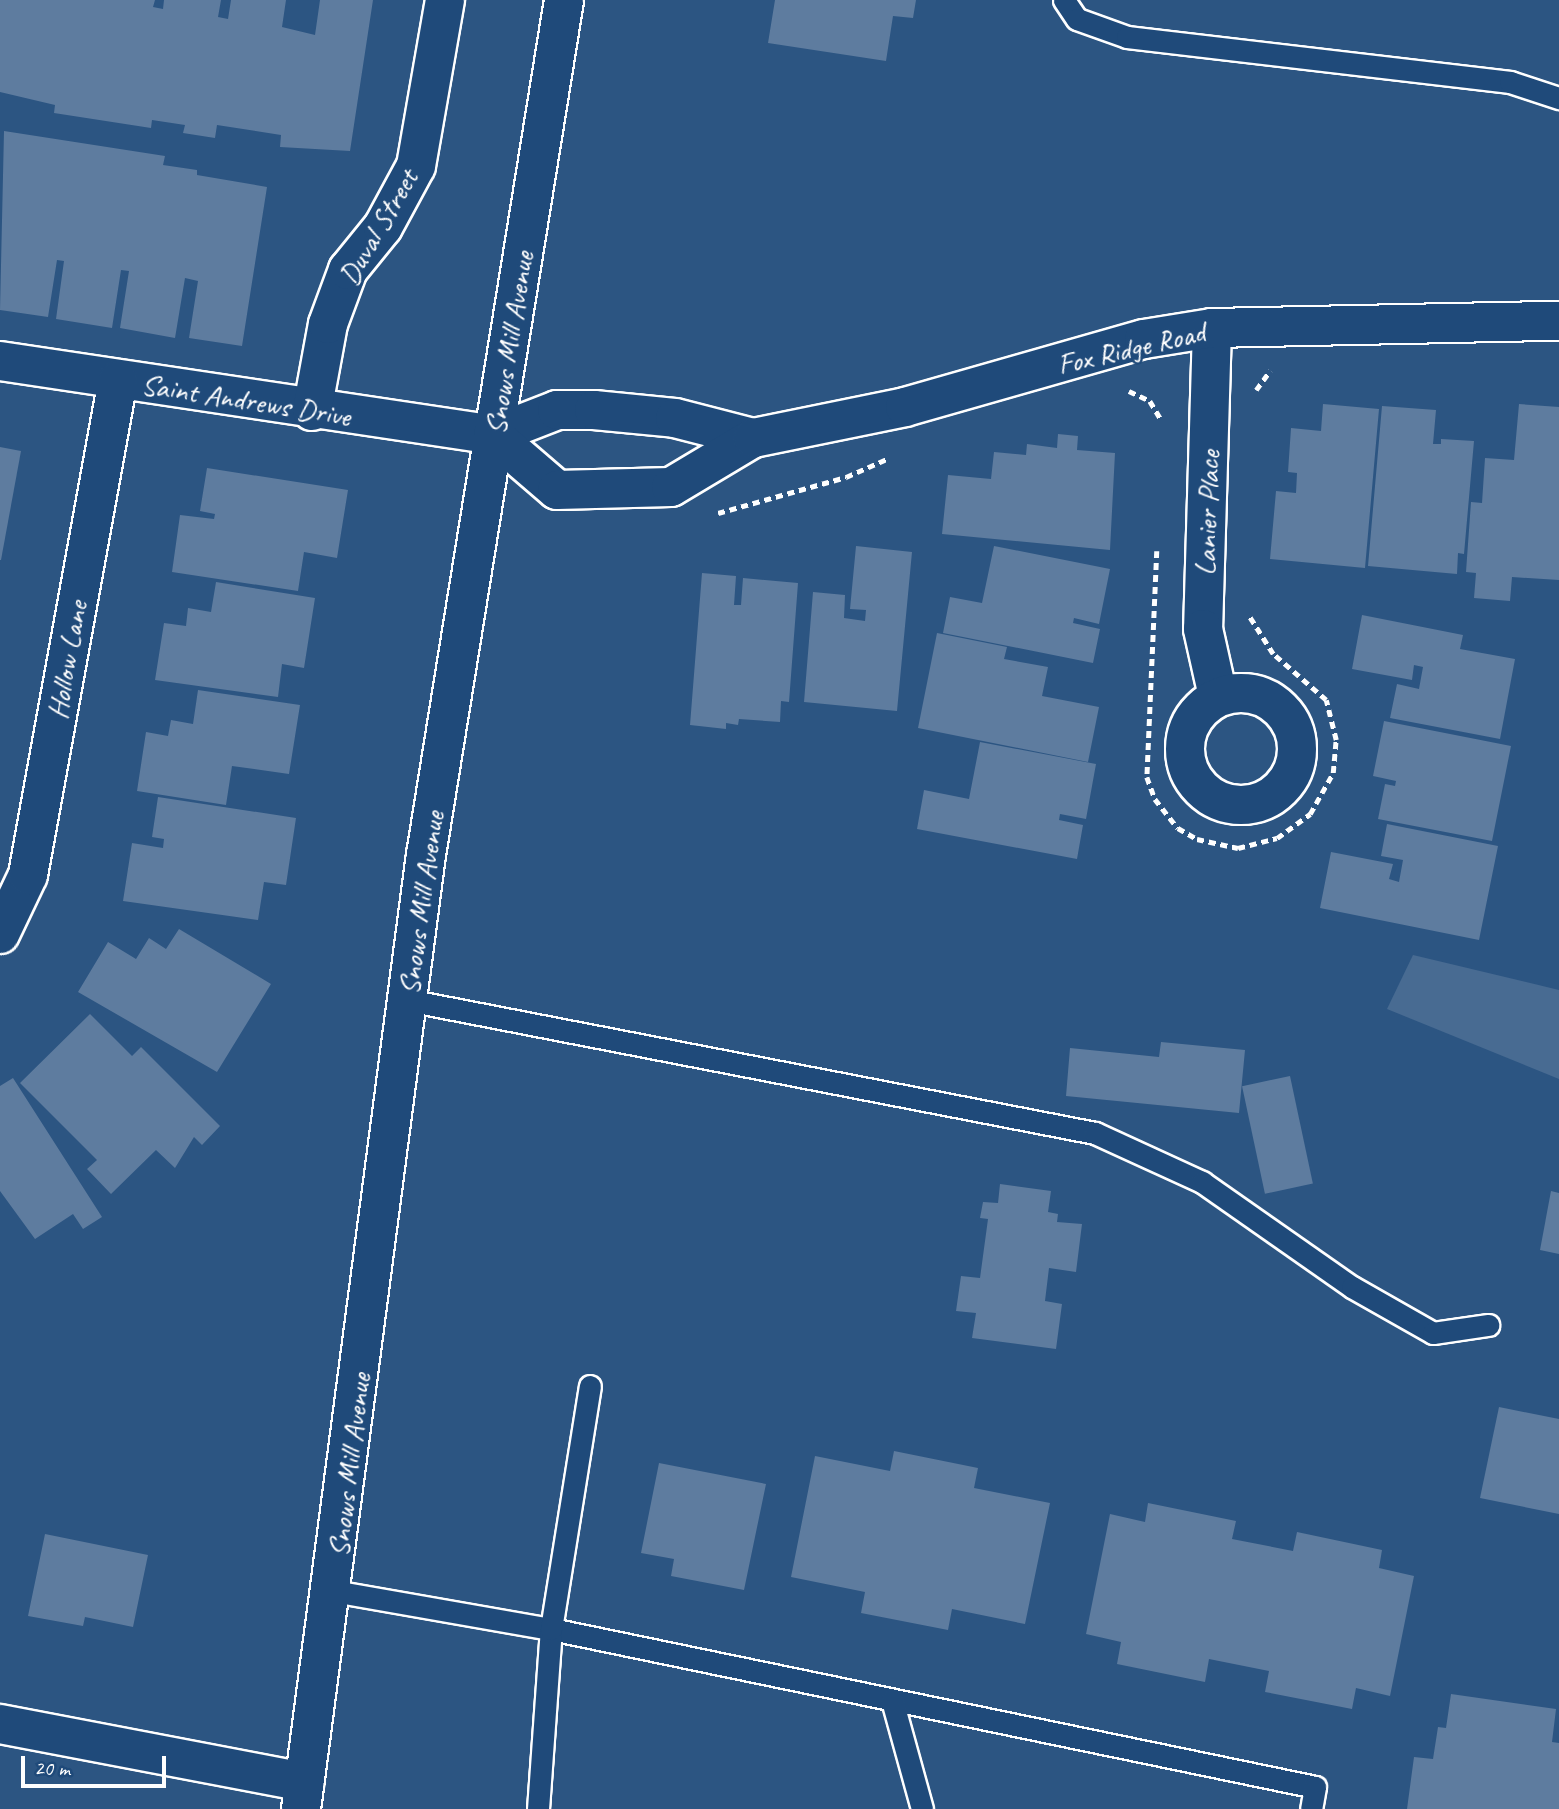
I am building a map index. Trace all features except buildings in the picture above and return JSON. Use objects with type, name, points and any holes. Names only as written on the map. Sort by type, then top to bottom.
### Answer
[{"type":"street","name":"Duval Street","points":[[312,411],[328,324],[348,270],[383,227],[416,166],[445,0]]},
{"type":"street","name":"Snows Mill Avenue","points":[[303,1795],[334,1591],[407,1000],[493,435],[564,0]]},
{"type":"street","name":"Fox Ridge Road","points":[[753,438],[675,418],[594,410],[558,410],[493,435],[557,490],[671,487],[753,438],[905,407],[1144,339],[1212,328],[1559,321]]},
{"type":"street","name":"Lanier Place","points":[[1212,328],[1203,629],[1218,696]]},
{"type":"street","name":"Saint Andrews Drive","points":[[0,361],[312,411],[493,435]]},
{"type":"street","name":"Hollow Lane","points":[[0,934],[28,875],[118,380]]},
{"type":"street","points":[[0,1724],[303,1795]]},
{"type":"lane","points":[[1065,0],[1077,19],[1127,37],[1510,82],[1559,98]]},
{"type":"lane","points":[[407,1000],[1095,1133],[1202,1182],[1352,1287],[1433,1333],[1488,1325]]},
{"type":"lane","points":[[538,1809],[551,1629],[590,1386]]},
{"type":"lane","points":[[334,1591],[551,1629],[1315,1787],[1311,1809]]},
{"type":"lane","points":[[892,1700],[922,1809]]},
{"type":"path","points":[[1253,401],[1263,378],[1277,368]]},
{"type":"path","points":[[1122,390],[1150,401],[1165,429]]},
{"type":"path","points":[[715,514],[846,477],[895,456]]},
{"type":"path","points":[[1158,543],[1147,777],[1155,799],[1178,828],[1197,839],[1238,848],[1278,838],[1310,814],[1333,773],[1336,740],[1326,700],[1273,654],[1247,611]]},
{"type":"shaded area","points":[[1413,955],[1559,990],[1559,1079],[1387,1009]]}]
